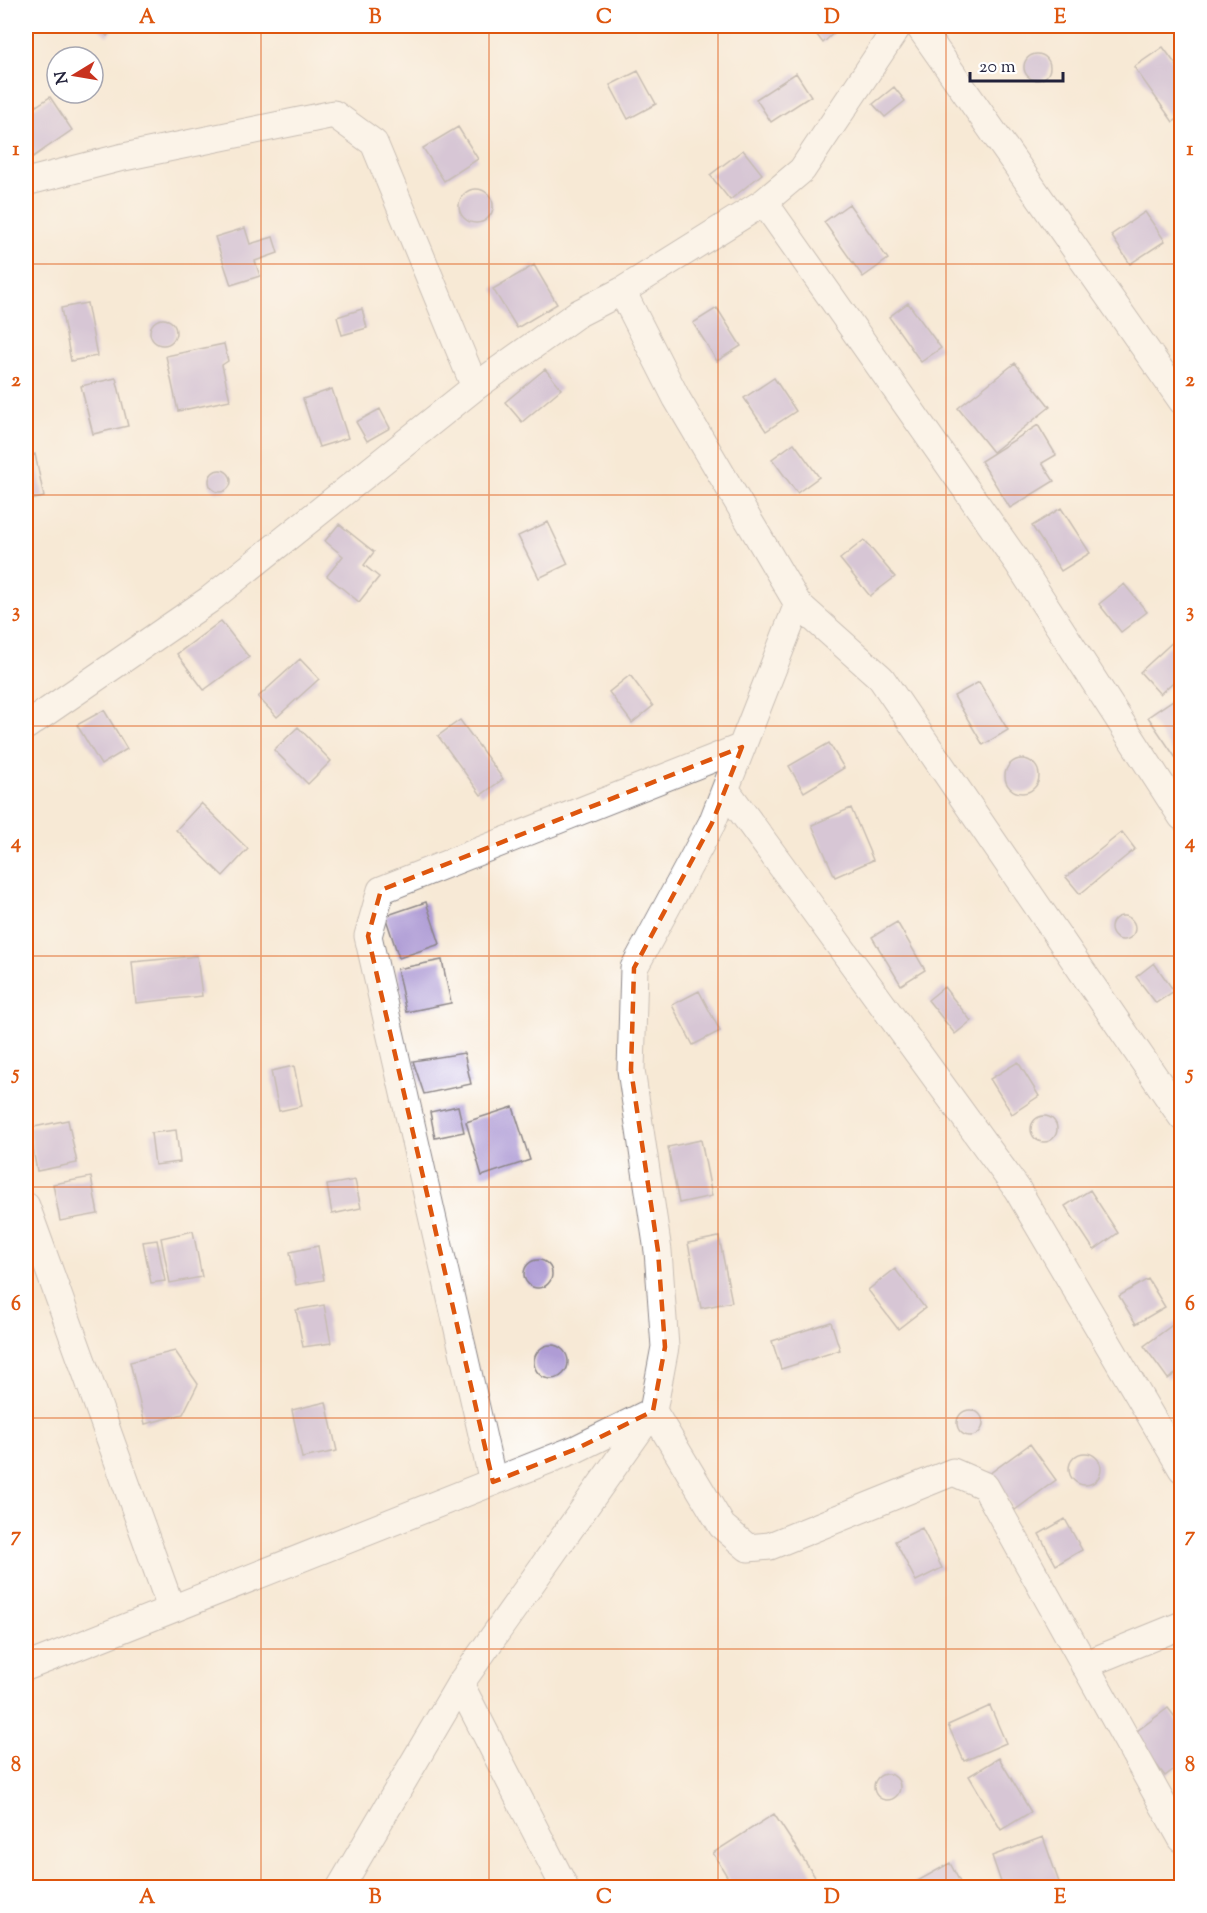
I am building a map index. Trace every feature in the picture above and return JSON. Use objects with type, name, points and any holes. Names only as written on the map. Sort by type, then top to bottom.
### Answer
[{"type":"street","points":[[26,726],[209,600],[475,387],[577,314],[622,291],[764,202],[802,170],[898,26]]},
{"type":"street","points":[[919,26],[1182,401]]},
{"type":"street","points":[[26,182],[119,158],[334,114],[374,143],[475,387]]},
{"type":"street","points":[[764,202],[1018,563],[1182,817]]},
{"type":"street","points":[[622,291],[677,399],[798,604],[881,678],[1182,1117]]},
{"type":"street","points":[[347,1884],[460,1684],[653,1410],[665,1347],[658,1251],[631,1070],[634,968],[712,823],[798,604]]},
{"type":"street","points":[[493,1482],[368,936],[381,890],[742,747]]},
{"type":"street","points":[[726,789],[1017,1189],[1182,1468]]},
{"type":"street","points":[[26,1206],[171,1608]]},
{"type":"street","points":[[26,1666],[576,1449],[653,1410]]},
{"type":"street","points":[[653,1410],[722,1526],[748,1548],[770,1546],[952,1472],[984,1486],[1182,1839]]},
{"type":"street","points":[[1084,1665],[1182,1625]]},
{"type":"street","points":[[460,1684],[565,1887]]},
{"type":"highlighted area","points":[[742,747],[712,823],[634,968],[631,1070],[658,1251],[665,1347],[653,1411],[576,1449],[493,1482],[368,936],[381,890]]},
{"type":"building","points":[[96,26],[116,26],[107,36]]},
{"type":"building","points":[[810,26],[835,26],[838,29],[823,43]]},
{"type":"building","points":[[1163,47],[1182,73],[1182,116],[1173,122],[1134,67]]},
{"type":"building","points":[[1037,54],[1046,58],[1050,67],[1046,76],[1037,80],[1028,76],[1024,67],[1028,58]]},
{"type":"building","points":[[638,71],[656,104],[628,119],[610,85]]},
{"type":"building","points":[[796,73],[811,96],[771,122],[756,99]]},
{"type":"building","points":[[894,87],[905,101],[885,117],[873,104]]},
{"type":"building","points":[[45,100],[45,105],[55,105],[72,130],[30,159],[26,153],[26,113]]},
{"type":"building","points":[[458,127],[478,159],[444,181],[423,148]]},
{"type":"building","points":[[743,150],[762,174],[730,200],[710,175]]},
{"type":"building","points":[[476,189],[488,194],[493,206],[488,218],[476,223],[464,218],[459,206],[464,194]]},
{"type":"building","points":[[849,204],[888,259],[863,277],[824,222]]},
{"type":"building","points":[[1145,212],[1165,241],[1130,264],[1111,235]]},
{"type":"building","points":[[245,228],[250,244],[273,237],[278,253],[255,261],[260,276],[231,285],[215,237]]},
{"type":"building","points":[[534,265],[557,304],[517,328],[493,289]]},
{"type":"building","points":[[87,303],[97,356],[71,361],[61,308]]},
{"type":"building","points":[[908,303],[941,348],[921,362],[889,317]]},
{"type":"building","points":[[717,308],[741,346],[717,361],[693,323]]},
{"type":"building","points":[[362,309],[367,328],[342,335],[337,317]]},
{"type":"building","points":[[163,319],[172,323],[176,332],[172,341],[163,345],[154,341],[150,332],[154,323]]},
{"type":"building","points":[[224,344],[228,361],[222,365],[230,400],[178,411],[166,356]]},
{"type":"building","points":[[1015,363],[1050,407],[993,452],[958,408]]},
{"type":"building","points":[[545,369],[561,389],[522,422],[505,402]]},
{"type":"building","points":[[116,378],[128,426],[93,434],[81,386]]},
{"type":"building","points":[[774,378],[796,411],[766,431],[744,398]]},
{"type":"building","points":[[332,389],[348,438],[319,447],[303,399]]},
{"type":"building","points":[[380,409],[390,428],[367,441],[356,422]]},
{"type":"building","points":[[1038,425],[1056,455],[1042,463],[1054,481],[1010,508],[981,461]]},
{"type":"building","points":[[794,443],[819,477],[797,493],[772,459]]},
{"type":"building","points":[[35,454],[44,497],[26,501],[26,457]]},
{"type":"building","points":[[220,470],[228,473],[231,481],[228,489],[220,492],[212,489],[209,481],[212,473]]},
{"type":"building","points":[[1061,508],[1090,553],[1061,571],[1032,526]]},
{"type":"building","points":[[548,522],[568,564],[539,578],[518,536]]},
{"type":"building","points":[[339,524],[374,552],[364,565],[379,577],[359,602],[327,576],[343,556],[325,541]]},
{"type":"building","points":[[864,540],[895,577],[870,596],[840,559]]},
{"type":"building","points":[[1124,584],[1147,612],[1121,632],[1099,604]]},
{"type":"building","points":[[221,621],[249,657],[204,690],[177,654]]},
{"type":"building","points":[[1177,638],[1182,643],[1182,674],[1160,694],[1140,672]]},
{"type":"building","points":[[300,659],[319,679],[277,717],[258,697]]},
{"type":"building","points":[[630,675],[653,706],[632,723],[609,692]]},
{"type":"building","points":[[979,682],[1008,730],[983,745],[954,696]]},
{"type":"building","points":[[1182,694],[1182,767],[1148,717]]},
{"type":"building","points":[[104,710],[127,749],[101,765],[77,725]]},
{"type":"building","points":[[460,720],[503,779],[481,795],[438,736]]},
{"type":"building","points":[[298,727],[331,761],[308,784],[274,750]]},
{"type":"building","points":[[829,743],[844,768],[804,792],[789,766]]},
{"type":"building","points":[[1022,759],[1034,764],[1039,776],[1034,788],[1022,793],[1010,788],[1005,776],[1010,764]]},
{"type":"building","points":[[201,803],[248,849],[223,876],[176,830]]},
{"type":"building","points":[[851,808],[873,860],[835,877],[812,825]]},
{"type":"building","points":[[1122,832],[1135,849],[1080,894],[1066,877]]},
{"type":"building","points":[[426,902],[440,944],[399,958],[385,916]]},
{"type":"building","points":[[1123,916],[1132,919],[1135,928],[1132,937],[1123,940],[1114,937],[1111,928],[1114,919]]},
{"type":"building","points":[[897,922],[925,970],[901,985],[872,937]]},
{"type":"building","points":[[197,956],[202,996],[136,1003],[132,962]]},
{"type":"building","points":[[442,960],[451,1003],[406,1012],[397,969]]},
{"type":"building","points":[[1154,963],[1174,991],[1156,1003],[1136,977]]},
{"type":"building","points":[[944,987],[971,1021],[955,1034],[928,1000]]},
{"type":"building","points":[[699,991],[720,1031],[693,1045],[672,1005]]},
{"type":"building","points":[[464,1053],[471,1084],[424,1094],[413,1061]]},
{"type":"building","points":[[1018,1062],[1039,1096],[1012,1114],[990,1079]]},
{"type":"building","points":[[294,1066],[302,1106],[279,1111],[271,1071]]},
{"type":"building","points":[[458,1106],[464,1132],[435,1138],[430,1112]]},
{"type":"building","points":[[513,1107],[530,1160],[482,1176],[466,1122]]},
{"type":"building","points":[[1044,1116],[1053,1120],[1057,1129],[1053,1138],[1044,1142],[1035,1138],[1031,1129],[1035,1120]]},
{"type":"building","points":[[68,1120],[77,1163],[37,1171],[29,1128]]},
{"type":"building","points":[[176,1130],[180,1162],[155,1165],[151,1133]]},
{"type":"building","points":[[701,1140],[712,1196],[679,1203],[668,1147]]},
{"type":"building","points":[[91,1177],[98,1214],[60,1221],[53,1184]]},
{"type":"building","points":[[355,1180],[361,1208],[332,1214],[327,1185]]},
{"type":"building","points":[[1090,1190],[1118,1233],[1094,1250],[1065,1206]]},
{"type":"building","points":[[193,1231],[202,1277],[170,1283],[161,1238]]},
{"type":"building","points":[[719,1237],[732,1302],[701,1308],[688,1243]]},
{"type":"building","points":[[157,1240],[165,1281],[151,1283],[143,1242]]},
{"type":"building","points":[[318,1246],[324,1280],[296,1285],[290,1252]]},
{"type":"building","points":[[538,1260],[548,1264],[552,1274],[548,1284],[538,1288],[528,1284],[524,1274],[528,1264]]},
{"type":"building","points":[[895,1269],[925,1308],[898,1329],[868,1290]]},
{"type":"building","points":[[1148,1279],[1165,1307],[1136,1324],[1119,1296]]},
{"type":"building","points":[[324,1305],[331,1343],[303,1347],[296,1310]]},
{"type":"building","points":[[1182,1318],[1182,1369],[1168,1379],[1144,1346]]},
{"type":"building","points":[[831,1322],[840,1350],[781,1369],[772,1341]]},
{"type":"building","points":[[551,1345],[563,1350],[568,1362],[563,1374],[551,1379],[539,1374],[534,1362],[539,1350]]},
{"type":"building","points":[[175,1351],[198,1384],[183,1414],[145,1424],[130,1362]]},
{"type":"building","points":[[326,1402],[337,1451],[302,1458],[292,1410]]},
{"type":"building","points":[[970,1410],[979,1414],[983,1423],[979,1432],[970,1436],[961,1432],[957,1423],[961,1414]]},
{"type":"building","points":[[1030,1444],[1056,1480],[1015,1510],[989,1474]]},
{"type":"building","points":[[1085,1453],[1096,1458],[1101,1469],[1096,1480],[1085,1485],[1074,1480],[1069,1469],[1074,1458]]},
{"type":"building","points":[[1065,1519],[1082,1550],[1056,1565],[1039,1534]]},
{"type":"building","points":[[922,1528],[942,1568],[916,1581],[895,1541]]},
{"type":"building","points":[[990,1706],[1006,1743],[964,1761],[948,1725]]},
{"type":"building","points":[[1168,1708],[1182,1726],[1182,1763],[1165,1776],[1133,1734]]},
{"type":"building","points":[[999,1758],[1031,1812],[1001,1830],[969,1776]]},
{"type":"building","points":[[887,1774],[896,1778],[900,1787],[896,1796],[887,1800],[878,1796],[874,1787],[878,1778]]},
{"type":"building","points":[[774,1814],[819,1883],[812,1888],[734,1888],[713,1853]]},
{"type":"building","points":[[1043,1837],[1061,1888],[1003,1888],[992,1856]]},
{"type":"building","points":[[950,1863],[963,1888],[905,1888]]}]
